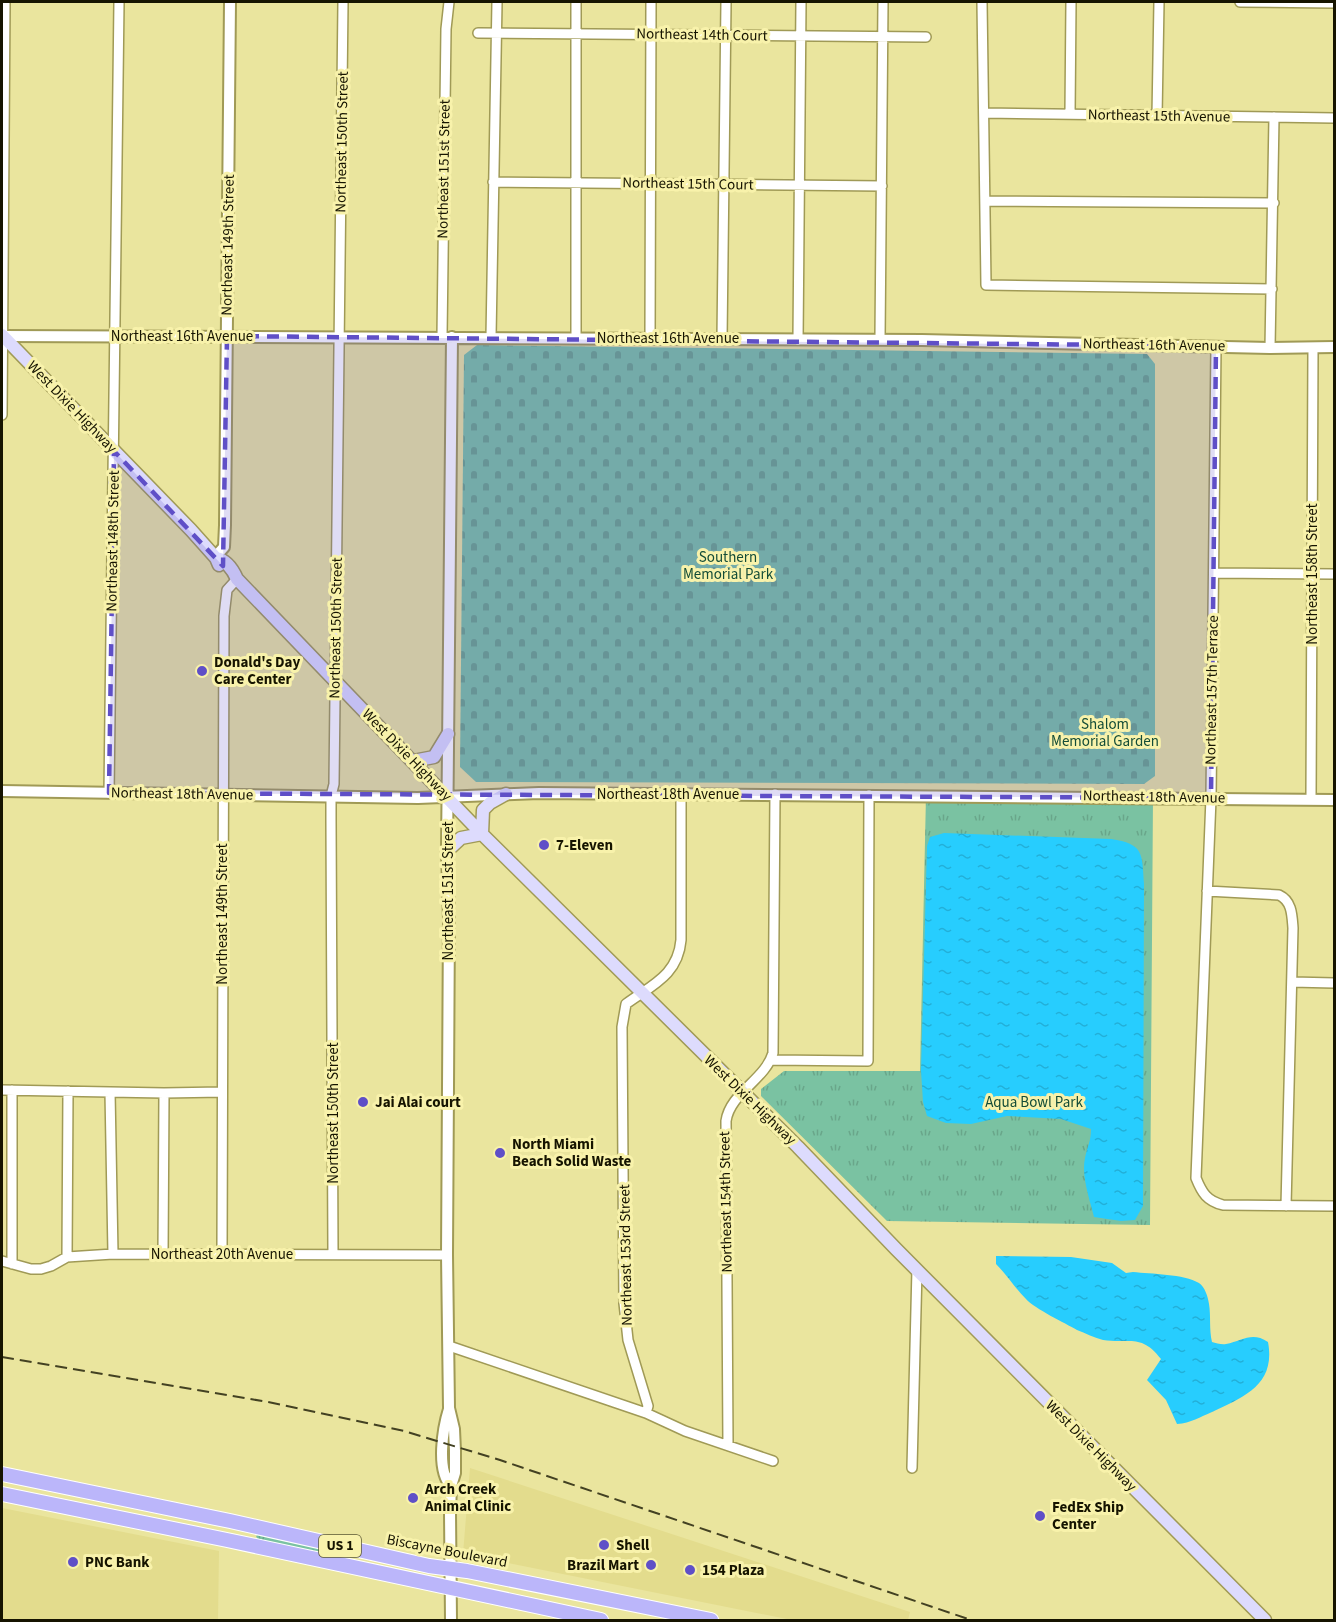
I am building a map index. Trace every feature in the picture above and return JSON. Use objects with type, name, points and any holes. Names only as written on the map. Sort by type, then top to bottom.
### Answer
[{"type":"main road","name":"West Dixie Highway","points":[[2,336],[215,557],[222,559],[234,571],[237,578],[482,834],[798,1148],[1265,1620]]},
{"type":"main road","points":[[413,761],[434,757],[448,734]]},
{"type":"main road","points":[[447,850],[461,838],[482,834],[483,810],[506,794]]},
{"type":"main road","points":[[2,1484],[8,1475]]},
{"type":"main road","name":"Biscayne Boulevard","points":[[8,1475],[451,1570],[467,1571],[711,1620]]},
{"type":"main road","points":[[6,1495],[26,1488],[58,1486]]},
{"type":"main road","name":"US 1","points":[[6,1495],[601,1620]]},
{"type":"main road","points":[[227,1540],[230,1521]]},
{"type":"street","points":[[2,415],[5,2]]},
{"type":"street","name":"Northeast 148th Street","points":[[109,793],[119,2]]},
{"type":"street","name":"Northeast 149th Street","points":[[215,557],[224,547],[231,2]]},
{"type":"street","name":"Northeast 150th Street","points":[[333,1254],[331,796],[334,784],[336,681],[343,2]]},
{"type":"street","name":"Northeast 151st Street","points":[[449,2],[446,29],[449,1408],[443,1428],[443,1470],[446,1481],[451,1486],[449,1552],[451,1620]]},
{"type":"street","points":[[491,337],[497,2]]},
{"type":"street","points":[[576,2],[576,338]]},
{"type":"street","points":[[650,339],[651,2]]},
{"type":"street","points":[[722,339],[726,2]]},
{"type":"street","points":[[798,340],[801,2]]},
{"type":"street","points":[[880,339],[883,2]]},
{"type":"street","points":[[982,2],[986,285],[1272,289]]},
{"type":"street","points":[[1070,114],[1071,2]]},
{"type":"street","points":[[1157,116],[1159,2]]},
{"type":"street","points":[[1240,2],[1335,3]]},
{"type":"street","name":"Northeast 14th Court","points":[[478,33],[926,37]]},
{"type":"street","name":"Northeast 15th Avenue","points":[[984,113],[1335,118]]},
{"type":"street","points":[[1270,348],[1274,117]]},
{"type":"street","name":"Northeast 15th Court","points":[[494,182],[882,186]]},
{"type":"street","points":[[985,201],[1274,202]]},
{"type":"street","name":"Northeast 16th Avenue","points":[[2,336],[880,339],[1270,348],[1335,347]]},
{"type":"street","name":"Northeast 157th Terrace","points":[[1216,346],[1211,798],[1196,1178],[1204,1195],[1212,1203],[1286,1206]]},
{"type":"street","name":"Northeast 158th Street","points":[[1311,799],[1313,348]]},
{"type":"street","points":[[1214,573],[1335,574]]},
{"type":"street","name":"Northeast 149th Street","points":[[222,1253],[224,616],[227,590],[237,578]]},
{"type":"street","name":"Northeast 18th Avenue","points":[[2,790],[448,797],[506,794],[775,794],[1335,800]]},
{"type":"street","name":"Northeast 153rd Street","points":[[646,1413],[648,1406],[628,1340],[624,1304],[622,1027],[624,1007],[661,978],[674,965],[679,956],[681,940],[681,794]]},
{"type":"street","points":[[775,794],[774,1048],[771,1060],[868,1061],[869,795]]},
{"type":"street","points":[[1207,891],[1279,895],[1288,900],[1293,917],[1286,1206],[1335,1206]]},
{"type":"street","points":[[1292,982],[1335,983]]},
{"type":"street","name":"Northeast 154th Street","points":[[728,1446],[726,1121],[728,1111],[771,1060]]},
{"type":"street","points":[[2,1090],[222,1092]]},
{"type":"street","points":[[12,1090],[12,1264]]},
{"type":"street","points":[[67,1257],[68,1091]]},
{"type":"street","points":[[110,1092],[112,1254]]},
{"type":"street","points":[[163,1254],[164,1093]]},
{"type":"street","name":"Northeast 20th Avenue","points":[[2,1261],[41,1269],[67,1257],[112,1254],[447,1256]]},
{"type":"street","points":[[912,1468],[916,1269]]},
{"type":"street","points":[[449,1346],[646,1413],[685,1431],[773,1461]]},
{"type":"highlighted area","points":[[227,336],[1216,346],[1211,798],[109,793],[114,451],[223,566]]},
{"type":"shaded area","points":[[470,1468],[910,1612],[908,1620],[792,1620],[463,1554]]},
{"type":"shaded area","points":[[2,1508],[219,1551],[218,1620],[2,1620]]},
{"type":"green space","name":"Southern Memorial Park","points":[[477,345],[1147,354],[1155,364],[1155,776],[1144,784],[476,782],[460,767],[464,355]]},
{"type":"green space","name":"Aqua Bowl Park","points":[[926,795],[1153,797],[1150,1225],[887,1221],[761,1096],[761,1089],[784,1071],[920,1071]]},
{"type":"green space","points":[[259,1534],[360,1558],[298,1549],[258,1540],[256,1536]]},
{"type":"water","points":[[944,833],[1111,839],[1130,844],[1139,852],[1143,865],[1144,884],[1143,1206],[1135,1220],[1121,1221],[1094,1217],[1084,1172],[1091,1129],[1061,1119],[1007,1116],[971,1124],[946,1123],[927,1116],[923,1102],[921,1071],[927,846],[930,837]]},
{"type":"water","points":[[996,1256],[1071,1257],[1112,1263],[1126,1273],[1167,1275],[1193,1280],[1201,1285],[1207,1295],[1212,1342],[1224,1344],[1252,1337],[1262,1339],[1268,1342],[1267,1369],[1262,1379],[1246,1395],[1195,1420],[1177,1424],[1166,1400],[1147,1380],[1161,1359],[1154,1351],[1135,1341],[1112,1341],[1097,1338],[1043,1311],[1030,1303],[1018,1290],[996,1264]]},
{"type":"railway","points":[[2,1357],[268,1402],[404,1431],[500,1460],[971,1620]]},
{"type":"place","name":"Donald's Day Care Center","points":[[202,671]]},
{"type":"place","name":"7-Eleven","points":[[544,845]]},
{"type":"place","name":"Jai Alai court","points":[[363,1102]]},
{"type":"place","name":"North Miami Beach Solid Waste","points":[[500,1153]]},
{"type":"place","name":"Arch Creek Animal Clinic","points":[[413,1498]]},
{"type":"place","name":"FedEx Ship Center","points":[[1040,1516]]},
{"type":"place","name":"Shell","points":[[604,1545]]},
{"type":"place","name":"PNC Bank","points":[[73,1562]]},
{"type":"place","name":"Brazil Mart","points":[[651,1565]]},
{"type":"place","name":"154 Plaza","points":[[690,1570]]},
{"type":"park label","name":"Shalom Memorial Garden","points":[[1105,732]]}]
